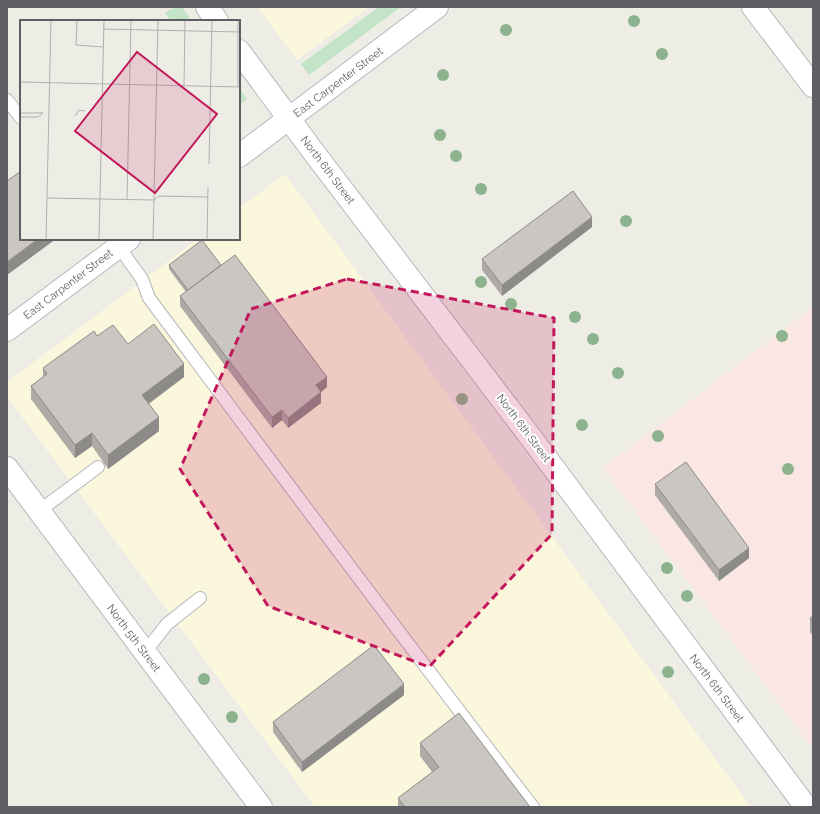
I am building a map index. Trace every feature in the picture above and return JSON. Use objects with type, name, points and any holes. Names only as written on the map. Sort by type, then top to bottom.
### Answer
[{"type":"main road","points":[[207,7],[216,20]]},
{"type":"main road","name":"East Carpenter Street","points":[[240,155],[437,7]]},
{"type":"main road","points":[[753,7],[813,86]]},
{"type":"main road","name":"North 6th Street","points":[[240,52],[290,118],[312,150],[534,441],[806,807]]},
{"type":"main road","name":"East Carpenter Street","points":[[7,330],[120,241]]},
{"type":"main road","name":"North 5th Street","points":[[7,468],[262,807]]},
{"type":"lane","points":[[7,100],[20,117]]},
{"type":"lane","points":[[120,241],[142,279],[149,298],[406,641],[533,807]]},
{"type":"lane","points":[[39,511],[98,466]]},
{"type":"lane","points":[[145,652],[167,624],[200,598]]},
{"type":"highlighted area","points":[[347,279],[554,318],[552,534],[429,667],[268,606],[180,469],[251,309]]},
{"type":"shaded area","points":[[258,7],[369,7],[297,60]]},
{"type":"shaded area","points":[[285,174],[751,807],[315,807],[7,397],[7,382],[197,240],[240,240],[240,207]]},
{"type":"shaded area","points":[[813,307],[813,749],[603,468]]},
{"type":"green space","points":[[182,7],[191,20],[170,20],[165,13],[171,9]]},
{"type":"green space","points":[[379,7],[401,7],[309,75],[301,64]]},
{"type":"green space","points":[[240,89],[247,99],[240,104]]},
{"type":"building","points":[[20,172],[20,240],[37,240],[7,262],[7,181]]},
{"type":"building","points":[[573,191],[592,217],[502,285],[482,259]]},
{"type":"building","points":[[202,240],[221,265],[188,290],[169,265]]},
{"type":"building","points":[[235,255],[327,377],[316,385],[321,392],[288,418],[282,410],[272,417],[180,296]]},
{"type":"building","points":[[154,324],[184,364],[142,395],[159,417],[108,455],[92,433],[75,445],[31,386],[47,374],[43,368],[94,331],[97,336],[113,325],[128,344]]},
{"type":"building","points":[[686,462],[749,548],[719,570],[655,484]]},
{"type":"building","points":[[813,616],[813,623],[810,618]]},
{"type":"building","points":[[374,645],[404,684],[302,762],[273,722]]},
{"type":"building","points":[[459,713],[530,807],[405,807],[398,798],[439,767],[420,743]]}]
